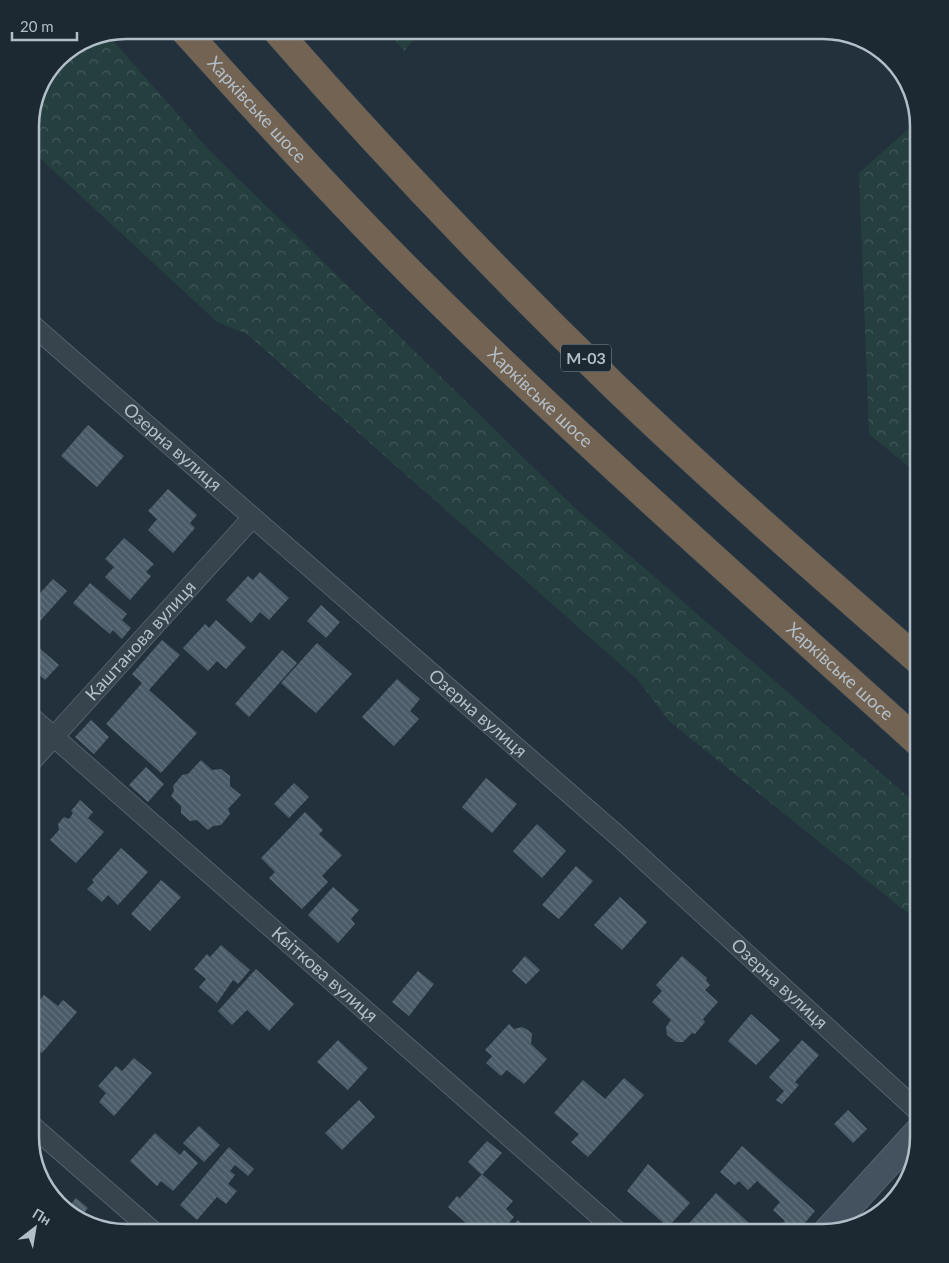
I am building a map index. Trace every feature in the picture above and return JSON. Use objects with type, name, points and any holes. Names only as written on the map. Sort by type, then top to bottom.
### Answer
[{"type":"highway","name":"Харківське шосе","points":[[192,39],[288,145],[423,285],[588,444],[910,735]]},
{"type":"highway","name":"М-03","points":[[284,39],[453,225],[614,385],[781,540],[910,653]]},
{"type":"street","name":"Озерна вулиця","points":[[39,331],[618,836],[910,1104]]},
{"type":"street","name":"Каштанова вулиця","points":[[39,753],[252,518]]},
{"type":"street","name":"Квіткова вулиця","points":[[39,724],[609,1224]]},
{"type":"street","points":[[39,1132],[145,1224]]},
{"type":"street","points":[[833,1224],[910,1140]]},
{"type":"green space","points":[[394,39],[415,39],[404,51]]},
{"type":"green space","points":[[112,40],[208,149],[575,508],[910,798],[910,914],[669,721],[638,680],[247,334],[217,322],[39,157],[39,120],[42,103],[48,87],[68,60],[82,50],[98,43]]},
{"type":"green space","points":[[910,127],[910,468],[869,434],[859,173]]},
{"type":"building","points":[[88,425],[124,456],[97,487],[61,456]]},
{"type":"building","points":[[168,489],[197,515],[190,523],[195,528],[173,553],[148,530],[157,519],[148,511]]},
{"type":"building","points":[[124,538],[154,564],[146,572],[151,576],[130,600],[105,577],[114,567],[105,559]]},
{"type":"building","points":[[260,572],[289,598],[269,620],[260,612],[251,623],[226,600],[248,576],[253,580]]},
{"type":"building","points":[[53,579],[67,591],[39,622],[39,594]]},
{"type":"building","points":[[90,583],[127,614],[122,620],[131,628],[122,639],[113,630],[110,634],[73,603]]},
{"type":"building","points":[[321,605],[340,622],[326,638],[307,621]]},
{"type":"building","points":[[216,620],[246,647],[226,669],[217,661],[208,671],[183,648],[205,624],[209,628]]},
{"type":"building","points":[[162,640],[180,655],[149,690],[197,733],[161,773],[106,724],[142,683],[132,674]]},
{"type":"building","points":[[317,643],[352,674],[316,713],[281,683]]},
{"type":"building","points":[[39,648],[59,665],[45,680],[39,675]]},
{"type":"building","points":[[282,650],[297,663],[249,717],[235,704]]},
{"type":"building","points":[[397,679],[420,699],[410,711],[419,719],[394,746],[362,717]]},
{"type":"building","points":[[91,720],[109,737],[94,754],[75,737]]},
{"type":"building","points":[[201,760],[212,770],[221,769],[230,776],[230,786],[241,795],[228,809],[230,814],[221,825],[213,826],[208,830],[197,820],[190,821],[181,813],[181,806],[171,796],[174,791],[173,786],[182,775],[188,774]]},
{"type":"building","points":[[146,767],[164,784],[148,802],[129,785]]},
{"type":"building","points":[[486,778],[517,804],[492,833],[462,807]]},
{"type":"building","points":[[294,783],[309,797],[289,818],[274,804]]},
{"type":"building","points":[[80,800],[93,812],[88,818],[104,832],[76,863],[50,840],[59,830],[58,824],[64,817],[69,819],[73,813],[71,811]]},
{"type":"building","points":[[305,812],[323,830],[319,834],[342,855],[322,876],[328,882],[302,909],[269,878],[275,872],[261,858]]},
{"type":"building","points":[[537,824],[566,851],[542,878],[513,851]]},
{"type":"building","points":[[121,848],[148,872],[118,905],[108,895],[102,902],[87,889],[94,882],[92,880]]},
{"type":"building","points":[[576,866],[593,881],[559,919],[542,905]]},
{"type":"building","points":[[161,880],[181,897],[150,931],[131,914]]},
{"type":"building","points":[[333,887],[359,910],[351,919],[355,924],[338,943],[308,915]]},
{"type":"building","points":[[620,897],[647,922],[622,950],[594,925]]},
{"type":"building","points":[[221,945],[250,970],[238,984],[233,980],[217,1003],[199,987],[206,979],[194,969],[207,954],[210,957]]},
{"type":"building","points":[[525,956],[540,970],[526,984],[512,971]]},
{"type":"building","points":[[682,956],[707,978],[706,980],[710,985],[705,990],[718,1002],[703,1019],[705,1022],[695,1034],[692,1033],[683,1042],[676,1042],[667,1035],[666,1027],[671,1020],[652,1002],[662,991],[656,985]]},
{"type":"building","points":[[256,969],[294,1004],[269,1031],[247,1010],[232,1025],[218,1011]]},
{"type":"building","points":[[418,971],[434,984],[409,1016],[392,1002]]},
{"type":"building","points":[[44,995],[58,1006],[63,1000],[77,1012],[42,1053],[39,1051],[39,1001]]},
{"type":"building","points":[[751,1014],[780,1040],[756,1065],[728,1041]]},
{"type":"building","points":[[509,1024],[514,1029],[522,1027],[528,1030],[532,1034],[531,1044],[547,1059],[524,1084],[507,1070],[501,1076],[486,1063],[492,1056],[485,1050]]},
{"type":"building","points":[[338,1040],[368,1068],[348,1090],[317,1062]]},
{"type":"building","points":[[802,1040],[819,1055],[795,1082],[799,1085],[782,1104],[776,1100],[784,1091],[769,1077]]},
{"type":"building","points":[[134,1058],[152,1073],[114,1116],[99,1102],[106,1093],[98,1086],[116,1066],[122,1071]]},
{"type":"building","points":[[624,1078],[644,1095],[588,1157],[571,1142],[579,1134],[554,1113],[583,1080],[605,1099]]},
{"type":"building","points":[[359,1100],[375,1117],[342,1150],[325,1133]]},
{"type":"building","points":[[848,1110],[867,1129],[853,1143],[834,1124]]},
{"type":"building","points":[[199,1126],[220,1145],[204,1162],[183,1143]]},
{"type":"building","points":[[155,1133],[180,1155],[184,1150],[198,1163],[173,1191],[161,1181],[157,1186],[130,1161]]},
{"type":"building","points":[[487,1141],[502,1153],[482,1175],[468,1162]]},
{"type":"building","points":[[742,1146],[815,1211],[804,1224],[782,1224],[785,1221],[773,1210],[780,1202],[757,1181],[748,1190],[739,1181],[735,1185],[720,1172]]},
{"type":"building","points":[[229,1147],[254,1169],[248,1176],[235,1165],[230,1171],[235,1175],[228,1184],[237,1191],[226,1204],[217,1197],[197,1220],[180,1205]]},
{"type":"building","points":[[648,1164],[690,1203],[671,1224],[665,1224],[627,1191]]},
{"type":"building","points":[[482,1174],[513,1201],[506,1209],[514,1217],[508,1224],[465,1224],[448,1207],[457,1196],[460,1198]]},
{"type":"building","points":[[716,1193],[750,1224],[689,1224]]},
{"type":"building","points":[[76,1198],[88,1208],[84,1213],[70,1205]]}]
